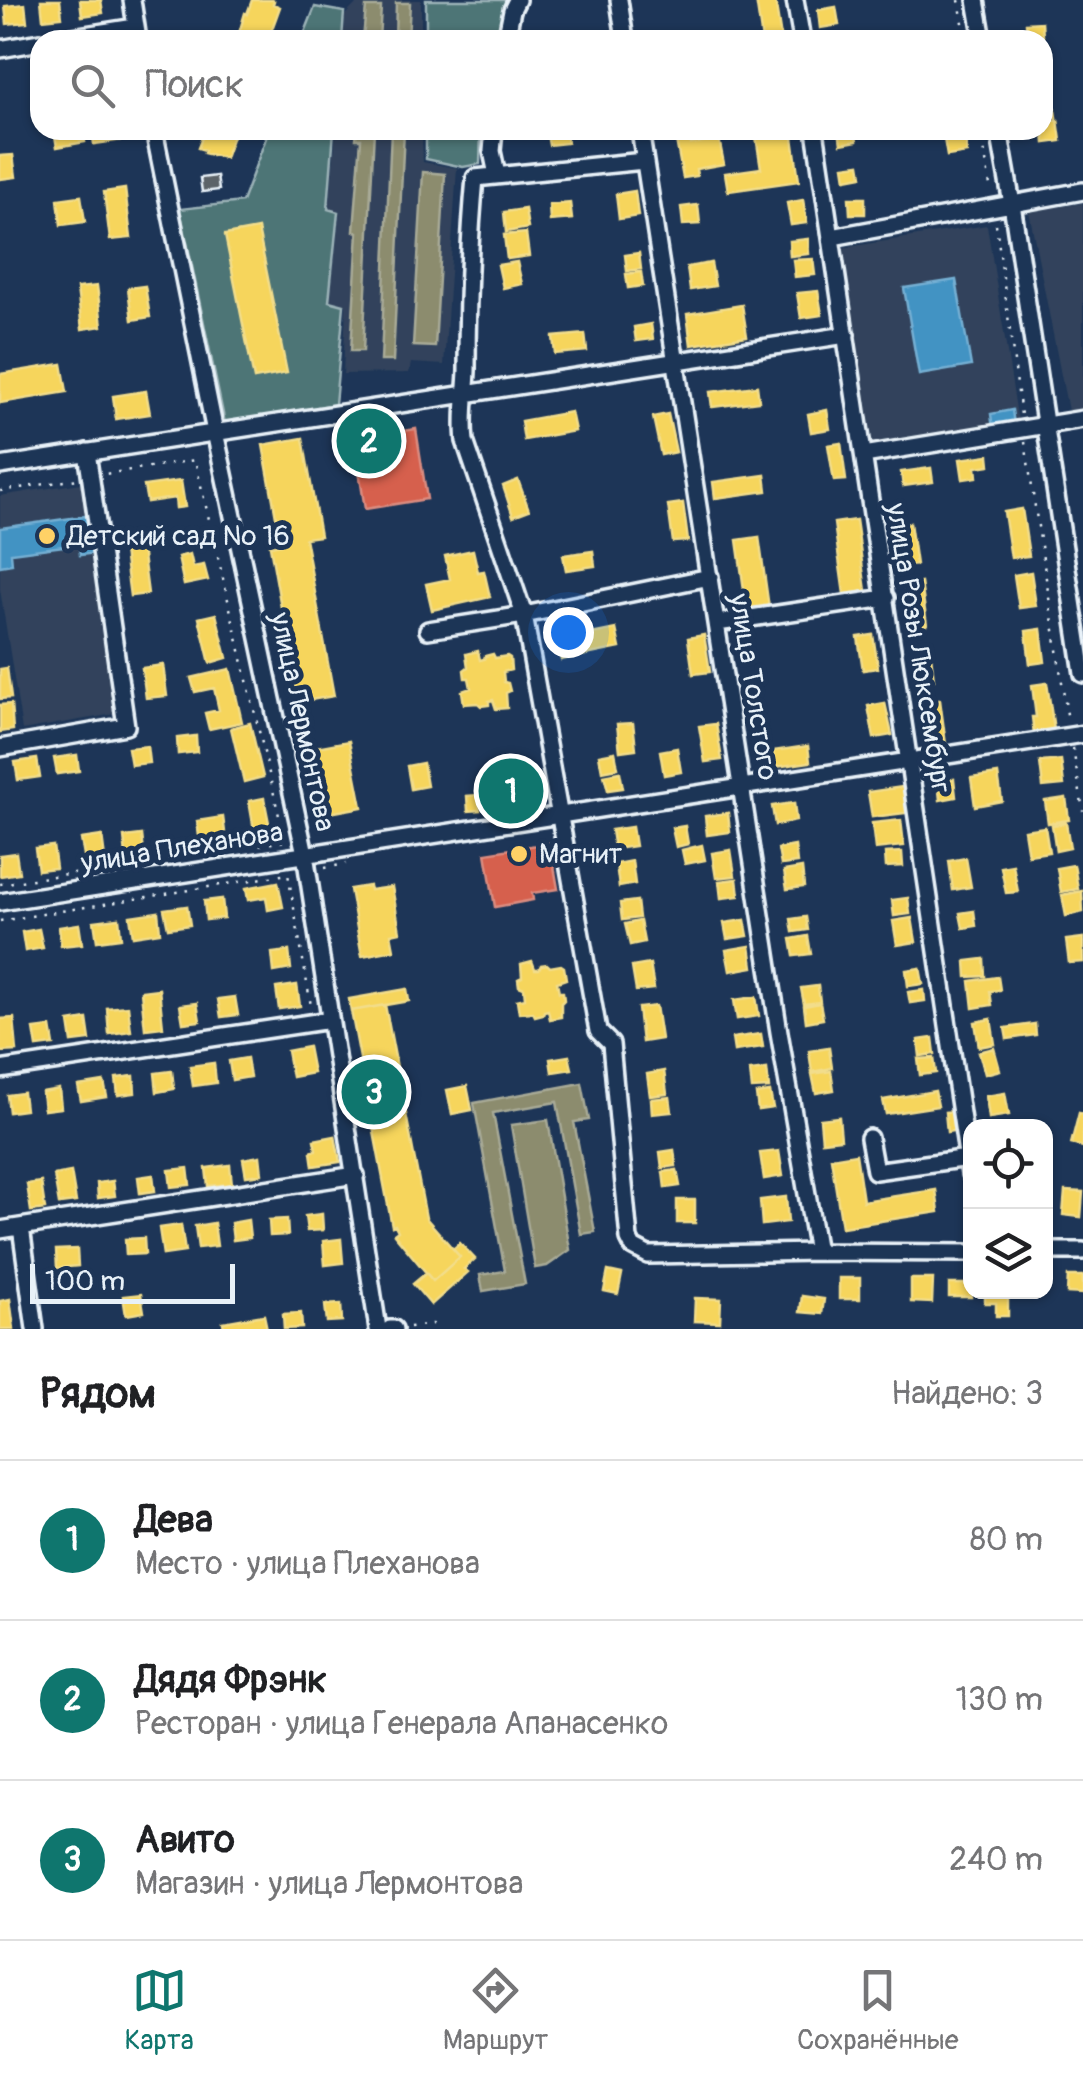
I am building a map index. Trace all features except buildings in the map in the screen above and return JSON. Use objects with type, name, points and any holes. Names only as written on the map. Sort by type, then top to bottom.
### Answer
[{"type":"street","points":[[132,0],[136,30]]},
{"type":"street","points":[[508,30],[517,0]]},
{"type":"street","points":[[619,0],[624,30]]},
{"type":"street","points":[[796,0],[800,30]]},
{"type":"street","points":[[976,0],[981,30]]},
{"type":"street","points":[[0,49],[30,44]]},
{"type":"street","name":"улица Лермонтова","points":[[156,140],[305,854],[322,1021],[356,1176],[378,1329]]},
{"type":"street","points":[[493,140],[497,176]]},
{"type":"street","name":"улица Толстого","points":[[641,140],[779,1032],[817,1252]]},
{"type":"street","name":"улица Розы Люксембург","points":[[817,140],[963,1125]]},
{"type":"street","points":[[1001,140],[1083,674]]},
{"type":"street","points":[[644,161],[475,178],[468,247],[466,394],[462,421],[465,441],[524,616],[598,1031],[611,1044],[629,1239],[633,1248],[648,1256],[963,1253]]},
{"type":"street","points":[[832,237],[1083,191]]},
{"type":"street","points":[[0,466],[846,336]]},
{"type":"street","points":[[864,455],[1083,418]]},
{"type":"street","points":[[0,748],[126,726],[87,452]]},
{"type":"street","points":[[428,630],[524,616],[710,577]]},
{"type":"street","points":[[717,623],[886,598]]},
{"type":"street","name":"улица Плеханова","points":[[0,902],[1077,735]]},
{"type":"street","points":[[0,1070],[322,1021]]},
{"type":"street","points":[[868,1138],[876,1171],[963,1166]]},
{"type":"street","points":[[0,1230],[356,1176]]},
{"type":"street","points":[[21,1226],[35,1329]]},
{"type":"street","points":[[1053,1252],[1083,1251]]},
{"type":"path","points":[[959,0],[964,30]]},
{"type":"path","points":[[983,140],[1022,429],[1077,735],[1083,811]]},
{"type":"path","points":[[0,884],[285,841],[195,460]]},
{"type":"path","points":[[0,921],[288,874],[322,1021]]},
{"type":"path","points":[[393,1329],[433,1324],[437,1329]]},
{"type":"shaded area","points":[[360,0],[421,0],[421,30],[344,30],[345,15]]},
{"type":"shaded area","points":[[335,140],[422,140],[423,162],[457,168],[444,365],[411,363],[409,373],[343,374],[346,305],[330,301],[339,212],[329,209]]},
{"type":"shaded area","points":[[1083,203],[1083,414],[1069,416],[1029,211]]},
{"type":"shaded area","points":[[987,225],[1018,422],[872,445],[841,248]]},
{"type":"shaded area","points":[[87,482],[120,713],[22,730],[0,589],[0,496]]},
{"type":"green space","points":[[426,0],[507,0],[500,30],[426,30]]},
{"type":"green space","points":[[315,7],[344,12],[343,30],[306,30]]},
{"type":"green space","points":[[265,140],[333,140],[328,209],[338,212],[329,301],[344,305],[335,404],[225,423],[180,209],[242,202]]},
{"type":"green space","points":[[426,140],[481,140],[480,164],[463,167],[426,159]]},
{"type":"place","name":"Дядя Фрэнк","points":[[369,441]]},
{"type":"place","name":"Детский сад № 16","points":[[47,536]]},
{"type":"place","name":"Дева","points":[[511,791]]},
{"type":"place","name":"Магнит","points":[[519,854]]},
{"type":"place","name":"Авито","points":[[374,1092]]}]
